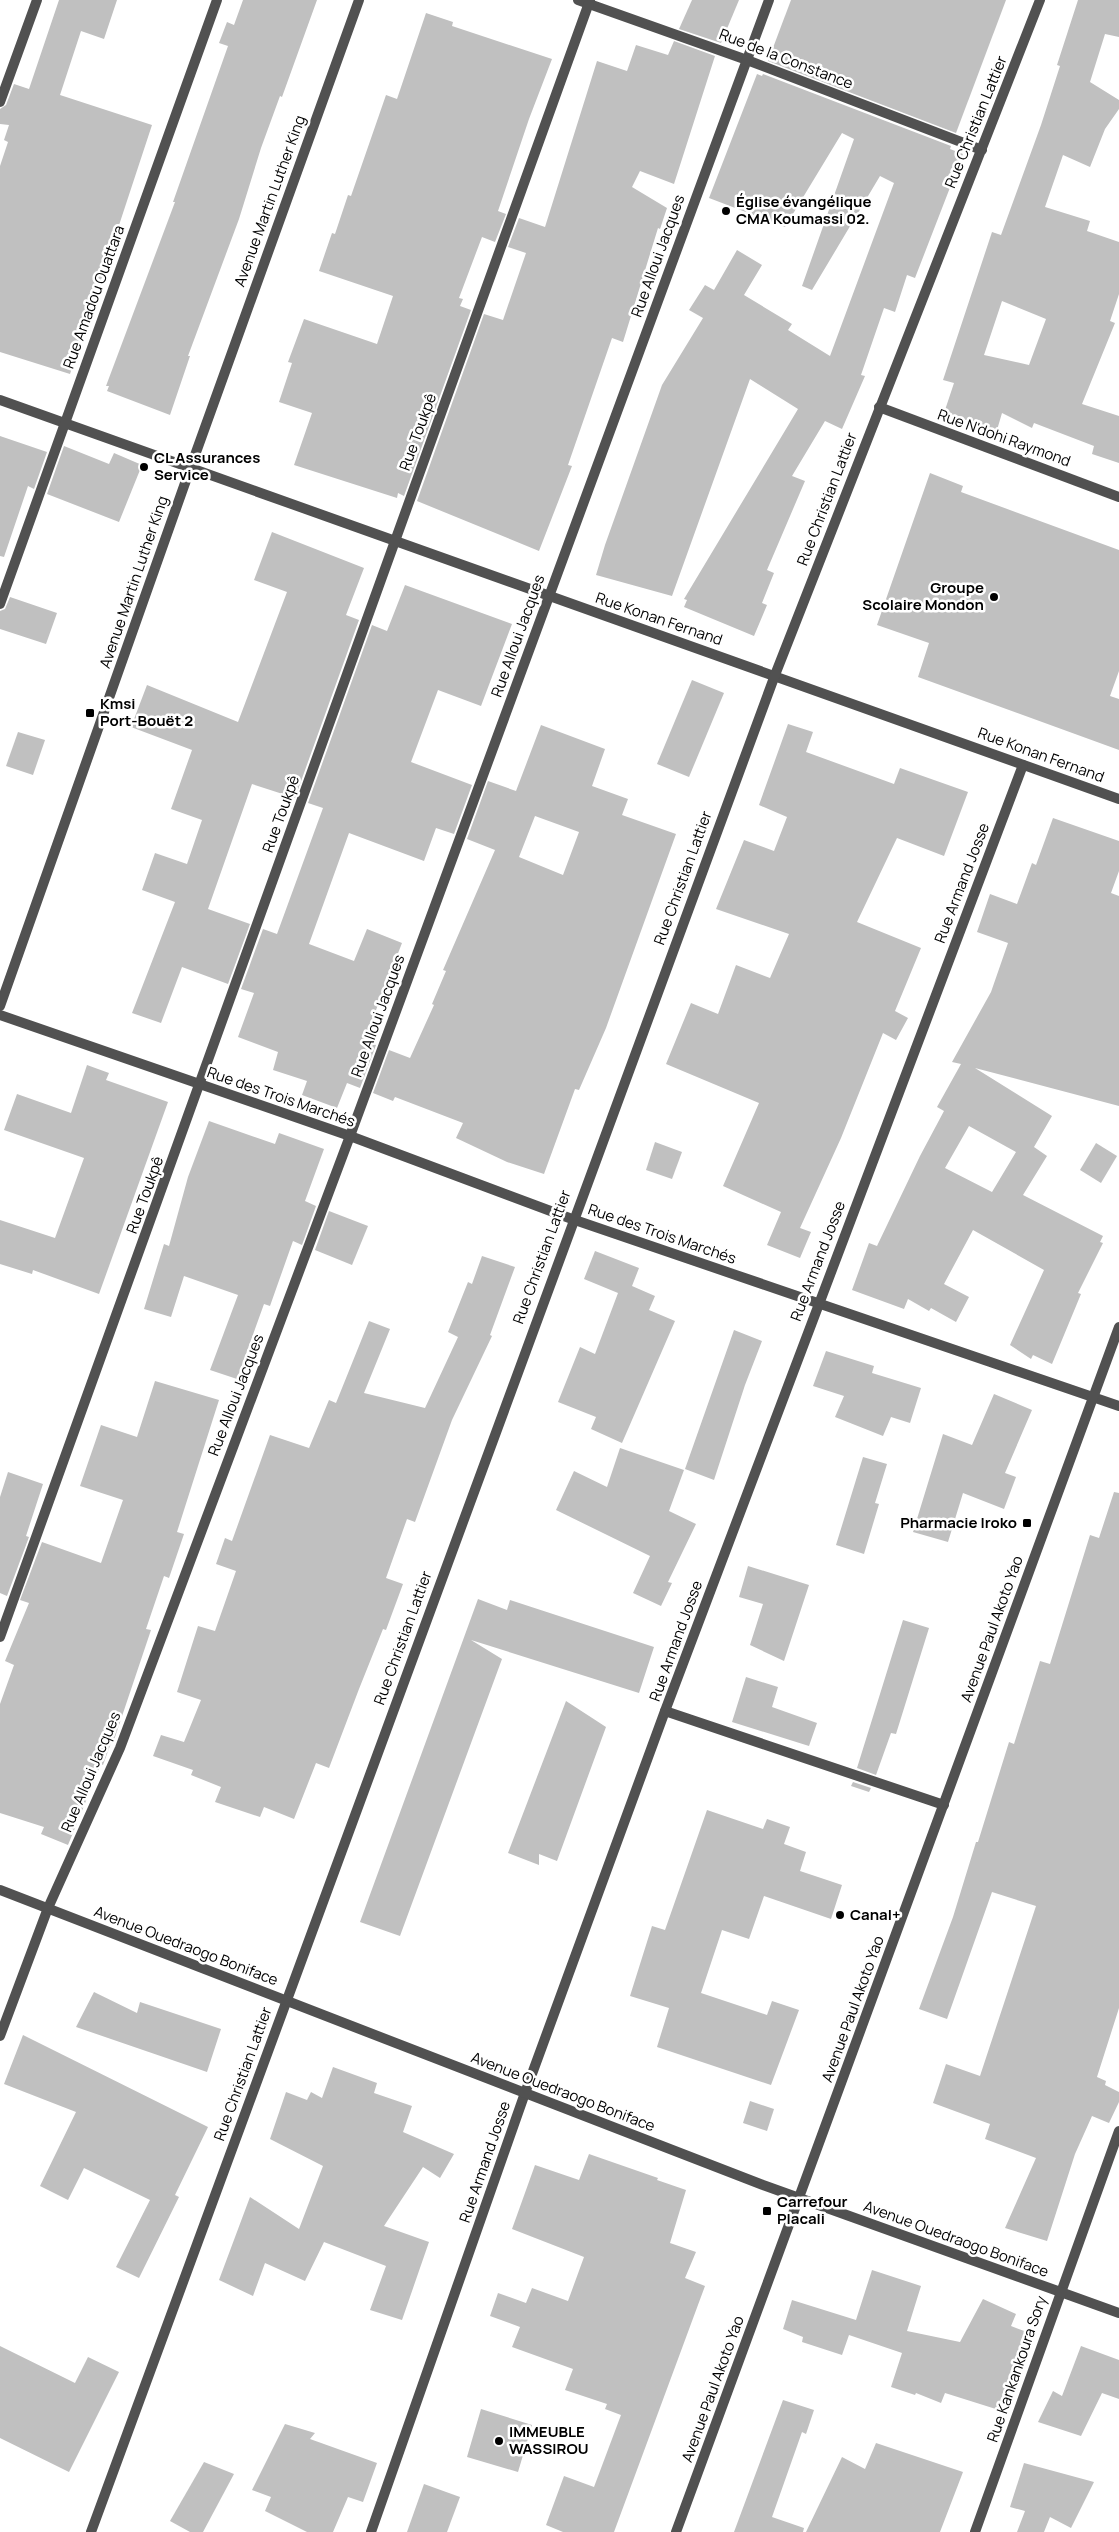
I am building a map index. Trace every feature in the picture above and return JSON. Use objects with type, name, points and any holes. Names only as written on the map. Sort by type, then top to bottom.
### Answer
[{"type":"street","points":[[0,102],[37,0]]},
{"type":"street","name":"Rue Amadou Ouattara","points":[[0,604],[217,0]]},
{"type":"street","name":"Avenue Martin Luther King","points":[[0,1006],[190,468],[359,0]]},
{"type":"street","name":"Rue de la Constance","points":[[578,0],[590,2],[747,60],[982,150]]},
{"type":"street","name":"Rue Alloui Jacques","points":[[0,2036],[48,1908],[120,1748],[350,1136],[769,0]]},
{"type":"street","name":"Rue Christian Lattier","points":[[91,2532],[572,1219],[774,675],[1040,0]]},
{"type":"street","name":"Rue Toukpê","points":[[0,1638],[590,2]]},
{"type":"street","name":"Rue Konan Fernand","points":[[0,400],[548,597],[774,675],[1119,799]]},
{"type":"street","name":"Rue N'dohi Raymond","points":[[879,408],[1119,497]]},
{"type":"street","name":"Rue Armand Josse","points":[[371,2532],[525,2093],[665,1711],[1023,765]]},
{"type":"street","name":"Rue des Trois Marchés","points":[[0,1015],[350,1136],[572,1219],[1119,1406]]},
{"type":"street","name":"Avenue Paul Akoto Yao","points":[[676,2532],[1119,1327]]},
{"type":"street","points":[[665,1711],[944,1805]]},
{"type":"street","name":"Avenue Ouedraogo Boniface","points":[[0,1890],[799,2198],[1119,2314]]},
{"type":"street","name":"Rue Kankankoura Sory","points":[[975,2532],[1119,2132]]},
{"type":"building","points":[[59,0],[117,0],[104,39],[81,31],[60,95],[152,125],[70,374],[0,352],[0,166],[8,142],[4,140],[9,125],[0,124],[0,109],[6,105],[14,84],[29,89]]},
{"type":"building","points":[[243,0],[317,0],[282,97],[280,96],[261,148],[239,219],[188,356],[190,356],[170,415],[107,391],[109,386],[106,386],[175,202],[173,202],[228,46],[219,43],[227,22],[234,25]]},
{"type":"building","points":[[692,0],[739,0],[721,43],[679,29]]},
{"type":"building","points":[[791,0],[1006,0],[956,133],[768,61]]},
{"type":"building","points":[[1078,0],[1119,0],[1119,37],[1105,34],[1090,82],[1119,100],[1119,109],[1105,129],[1090,167],[1063,155],[1045,207],[1090,221],[1087,231],[1119,242],[1119,294],[1110,321],[1115,323],[1082,404],[1119,416],[1119,463],[1092,454],[1094,446],[1034,423],[1032,428],[1002,413],[997,430],[944,413],[954,383],[943,380],[992,232],[1001,235],[1041,125],[1060,66],[1057,65]],"holes":[[[1002,301],[1046,319],[1029,365],[984,355]]]},
{"type":"building","points":[[426,13],[453,22],[452,26],[552,59],[529,119],[498,211],[506,214],[495,242],[482,237],[459,298],[463,299],[460,306],[471,310],[404,496],[398,493],[397,498],[294,465],[312,413],[279,402],[292,363],[288,362],[304,319],[377,344],[393,296],[319,271],[332,233],[335,234],[348,195],[351,196],[386,95],[397,99]]},
{"type":"building","points":[[674,41],[715,56],[674,184],[640,171],[632,187],[667,208],[660,229],[658,228],[623,342],[612,338],[568,465],[572,466],[539,551],[417,501],[484,314],[503,320],[526,253],[508,247],[519,218],[545,227],[597,61],[627,71],[636,45],[668,55]]},
{"type":"building","points":[[757,74],[762,76],[763,74],[951,146],[950,149],[963,154],[915,278],[907,275],[895,312],[884,308],[861,375],[865,376],[842,429],[825,421],[792,476],[805,481],[767,570],[774,573],[762,603],[767,605],[754,636],[684,607],[687,600],[684,599],[798,409],[750,379],[672,596],[596,575],[662,385],[703,318],[689,310],[705,285],[714,290],[737,250],[762,265],[744,295],[792,324],[788,330],[830,356],[894,183],[880,176],[812,290],[802,286],[854,139],[842,133],[785,227],[709,198]]},
{"type":"building","points":[[0,436],[47,452],[34,489],[28,486],[4,557],[0,556]]},
{"type":"building","points":[[64,446],[109,464],[114,453],[142,465],[119,522],[47,494]]},
{"type":"building","name":"Groupe Scolaire Mondon","points":[[930,473],[963,486],[961,492],[1119,550],[1119,671],[1110,696],[1119,699],[1119,750],[918,677],[929,643],[877,625]]},
{"type":"building","points":[[272,532],[364,568],[346,615],[359,620],[295,798],[252,784],[208,909],[250,924],[228,984],[182,967],[161,1023],[132,1013],[175,902],[142,890],[155,853],[187,864],[202,820],[171,809],[192,750],[131,727],[147,685],[238,722],[287,592],[254,580]]},
{"type":"building","points":[[405,585],[512,624],[481,706],[438,690],[411,762],[472,785],[454,834],[436,828],[424,861],[349,833],[309,944],[354,961],[367,929],[402,943],[364,1041],[376,1045],[360,1088],[347,1083],[337,1108],[302,1095],[307,1081],[273,1070],[278,1052],[238,1037],[254,993],[241,989],[263,929],[277,934],[323,808],[308,803],[372,625],[387,631]]},
{"type":"building","points":[[10,597],[57,613],[46,644],[0,629],[0,611],[5,609]]},
{"type":"building","points":[[692,680],[724,693],[689,777],[657,764]]},
{"type":"building","points":[[788,724],[813,732],[806,752],[894,784],[900,768],[968,792],[944,856],[897,838],[857,922],[921,948],[895,1011],[908,1018],[896,1040],[883,1033],[841,1138],[800,1228],[811,1232],[800,1258],[767,1245],[781,1212],[723,1186],[759,1103],[666,1064],[691,1003],[718,1014],[736,965],[770,978],[789,934],[716,909],[744,840],[774,851],[787,817],[759,805]]},
{"type":"building","points":[[541,725],[605,749],[592,786],[628,799],[622,815],[676,834],[606,1028],[579,1090],[575,1089],[544,1174],[507,1162],[456,1138],[463,1123],[395,1097],[393,1101],[373,1093],[389,1050],[410,1058],[434,1005],[432,1004],[446,971],[443,970],[495,850],[467,839],[488,781],[516,791]],"holes":[[[535,816],[579,832],[563,875],[519,857]]]},
{"type":"building","points":[[18,732],[45,740],[33,775],[6,766]]},
{"type":"building","points":[[1053,818],[1119,841],[1119,871],[1111,893],[1119,896],[1119,1106],[975,1068],[1052,1116],[1034,1147],[1047,1156],[1023,1195],[1103,1236],[1100,1242],[1103,1243],[1078,1293],[1081,1294],[1052,1364],[1033,1355],[1031,1359],[1010,1345],[1044,1270],[973,1230],[944,1284],[969,1297],[956,1322],[931,1308],[929,1311],[908,1299],[904,1309],[852,1290],[869,1243],[877,1246],[944,1111],[937,1107],[961,1064],[952,1062],[991,992],[1008,943],[977,932],[990,894],[1017,904],[1032,863],[1036,865]],"holes":[[[969,1126],[1016,1152],[992,1192],[945,1168]]]},
{"type":"building","points":[[87,1065],[109,1073],[106,1080],[168,1102],[99,1294],[33,1270],[32,1274],[0,1264],[0,1220],[55,1238],[84,1158],[4,1130],[17,1094],[71,1113]]},
{"type":"building","points":[[209,1121],[275,1144],[279,1133],[324,1149],[305,1201],[316,1206],[302,1245],[293,1241],[270,1306],[264,1304],[237,1379],[210,1370],[238,1295],[184,1276],[171,1317],[144,1309],[164,1244],[169,1246],[188,1177]]},
{"type":"building","points":[[655,1142],[682,1152],[672,1179],[646,1170]]},
{"type":"building","points":[[1096,1143],[1117,1156],[1101,1183],[1080,1170]]},
{"type":"building","points":[[329,1211],[368,1226],[352,1265],[315,1250]]},
{"type":"building","points":[[595,1251],[639,1268],[632,1286],[655,1296],[649,1310],[675,1321],[622,1443],[591,1429],[596,1417],[558,1402],[580,1347],[595,1354],[618,1293],[584,1279]]},
{"type":"building","points":[[482,1256],[515,1267],[490,1335],[492,1336],[452,1420],[415,1522],[407,1519],[386,1578],[403,1584],[386,1630],[383,1629],[329,1768],[316,1763],[294,1819],[264,1807],[260,1817],[215,1802],[221,1787],[191,1775],[193,1770],[153,1756],[161,1735],[184,1742],[201,1700],[177,1692],[198,1626],[215,1631],[236,1571],[216,1564],[225,1538],[232,1541],[270,1435],[309,1448],[329,1400],[336,1403],[369,1321],[390,1329],[364,1393],[425,1408],[458,1337],[448,1332],[468,1282],[472,1284]]},
{"type":"building","points":[[734,1330],[762,1341],[745,1385],[714,1480],[685,1469]]},
{"type":"building","points":[[826,1351],[874,1366],[872,1373],[921,1388],[910,1423],[891,1417],[883,1436],[835,1417],[844,1396],[813,1386]]},
{"type":"building","points":[[155,1381],[219,1400],[177,1532],[184,1534],[169,1578],[164,1576],[146,1629],[151,1630],[113,1743],[111,1743],[103,1765],[101,1764],[68,1845],[41,1834],[44,1827],[0,1813],[0,1704],[14,1665],[5,1661],[29,1603],[20,1600],[42,1542],[101,1563],[123,1500],[80,1486],[101,1425],[137,1437]]},
{"type":"building","points":[[994,1394],[1032,1410],[1005,1473],[1016,1477],[1004,1509],[963,1493],[948,1542],[913,1532],[943,1434],[972,1445]]},
{"type":"building","points":[[620,1448],[684,1470],[669,1511],[696,1524],[668,1582],[672,1583],[661,1606],[633,1593],[650,1556],[556,1510],[574,1471],[607,1487]]},
{"type":"building","points":[[863,1457],[887,1464],[875,1503],[879,1504],[864,1554],[836,1545]]},
{"type":"building","points":[[8,1472],[43,1484],[26,1536],[29,1537],[7,1596],[0,1593],[0,1497]]},
{"type":"building","points":[[1114,1492],[1119,1493],[1119,2008],[1097,2077],[1106,2081],[1105,2085],[1119,2092],[1119,2102],[1109,2123],[1092,2116],[1075,2154],[1047,2241],[1005,2228],[1036,2158],[985,2139],[990,2124],[933,2103],[946,2064],[980,2076],[1036,1906],[992,1892],[947,2019],[919,2009],[953,1917],[1009,1742],[1014,1744],[1040,1661],[1050,1664],[1090,1535],[1099,1538]]},
{"type":"building","points":[[748,1566],[809,1585],[784,1661],[750,1645],[763,1604],[739,1597]]},
{"type":"building","points":[[478,1599],[507,1610],[510,1600],[654,1647],[639,1693],[471,1640],[502,1659],[400,1936],[360,1922]]},
{"type":"building","points":[[903,1620],[929,1628],[896,1734],[891,1733],[876,1775],[857,1768]]},
{"type":"building","points":[[746,1677],[778,1687],[772,1707],[817,1723],[809,1746],[732,1722]]},
{"type":"building","points":[[566,1701],[606,1727],[557,1861],[539,1854],[539,1865],[508,1853]]},
{"type":"building","points":[[853,1782],[871,1788],[869,1792],[851,1786]]},
{"type":"building","points":[[707,1810],[763,1829],[767,1819],[790,1827],[784,1844],[806,1852],[800,1871],[842,1885],[831,1919],[764,1896],[749,1939],[722,1930],[701,1993],[767,2015],[772,2001],[799,2010],[771,2085],[657,2047],[669,2008],[630,1996],[652,1926],[665,1930]]},
{"type":"building","points":[[94,1992],[137,2013],[140,2002],[221,2029],[207,2072],[76,2027]]},
{"type":"building","points":[[23,2035],[208,2127],[175,2195],[179,2197],[139,2278],[116,2267],[150,2200],[84,2168],[68,2200],[40,2186],[76,2112],[4,2084]]},
{"type":"building","points":[[333,2067],[377,2083],[374,2093],[412,2106],[403,2132],[454,2154],[440,2178],[423,2167],[384,2226],[429,2242],[402,2320],[370,2310],[386,2266],[324,2242],[305,2281],[265,2263],[253,2296],[219,2280],[250,2197],[299,2229],[323,2166],[270,2139],[286,2092],[307,2100],[311,2092],[322,2098]]},
{"type":"building","points":[[750,2101],[774,2109],[767,2131],[743,2123]]},
{"type":"building","points":[[589,2154],[658,2178],[657,2180],[686,2190],[670,2243],[696,2252],[685,2278],[705,2286],[614,2532],[563,2532],[546,2525],[564,2476],[594,2487],[621,2415],[605,2409],[607,2404],[565,2390],[573,2369],[512,2347],[520,2327],[490,2316],[498,2293],[526,2303],[532,2288],[568,2301],[584,2257],[512,2229],[535,2165],[579,2180]]},
{"type":"building","points":[[872,2270],[921,2286],[907,2331],[960,2342],[983,2299],[1016,2314],[1011,2326],[1027,2332],[999,2410],[945,2393],[941,2403],[916,2393],[915,2395],[891,2387],[902,2353],[849,2335],[842,2355],[802,2342],[803,2337],[783,2329],[792,2300],[856,2320]]},
{"type":"building","points":[[0,2346],[75,2383],[88,2357],[119,2372],[69,2472],[0,2438]]},
{"type":"building","points":[[1081,2346],[1119,2360],[1119,2399],[1102,2393],[1081,2436],[1038,2422],[1053,2391],[1062,2396]]},
{"type":"building","points":[[783,2400],[814,2410],[806,2434],[802,2432],[772,2517],[804,2528],[803,2532],[734,2532]]},
{"type":"building","name":"IMMEUBLE WASSIROU","points":[[481,2409],[532,2425],[518,2472],[467,2457]]},
{"type":"building","points":[[285,2424],[315,2433],[310,2439],[377,2463],[363,2502],[348,2497],[333,2532],[307,2532],[265,2511],[271,2497],[252,2490]]},
{"type":"building","points":[[876,2443],[963,2472],[940,2532],[806,2532],[842,2457],[865,2469]]},
{"type":"building","points":[[204,2462],[234,2474],[203,2532],[190,2532],[170,2521]]},
{"type":"building","points":[[1024,2463],[1094,2482],[1071,2528],[1050,2517],[1044,2532],[1017,2532],[1025,2511],[1010,2507]]},
{"type":"building","points":[[424,2484],[460,2497],[447,2532],[407,2532]]},
{"type":"place","name":"Église évangélique CMA Koumassi 02.","points":[[726,211]]},
{"type":"place","name":"CL Assurances Service","points":[[144,467]]},
{"type":"place","name":"Groupe Scolaire Mondon","points":[[994,597]]},
{"type":"place","name":"Kmsi Port-Bouët 2","points":[[90,713]]},
{"type":"place","name":"Pharmacie Iroko","points":[[1027,1523]]},
{"type":"place","name":"Canal+","points":[[840,1915]]},
{"type":"place","name":"Carrefour Placali","points":[[767,2211]]},
{"type":"place","name":"IMMEUBLE WASSIROU","points":[[499,2441]]}]
